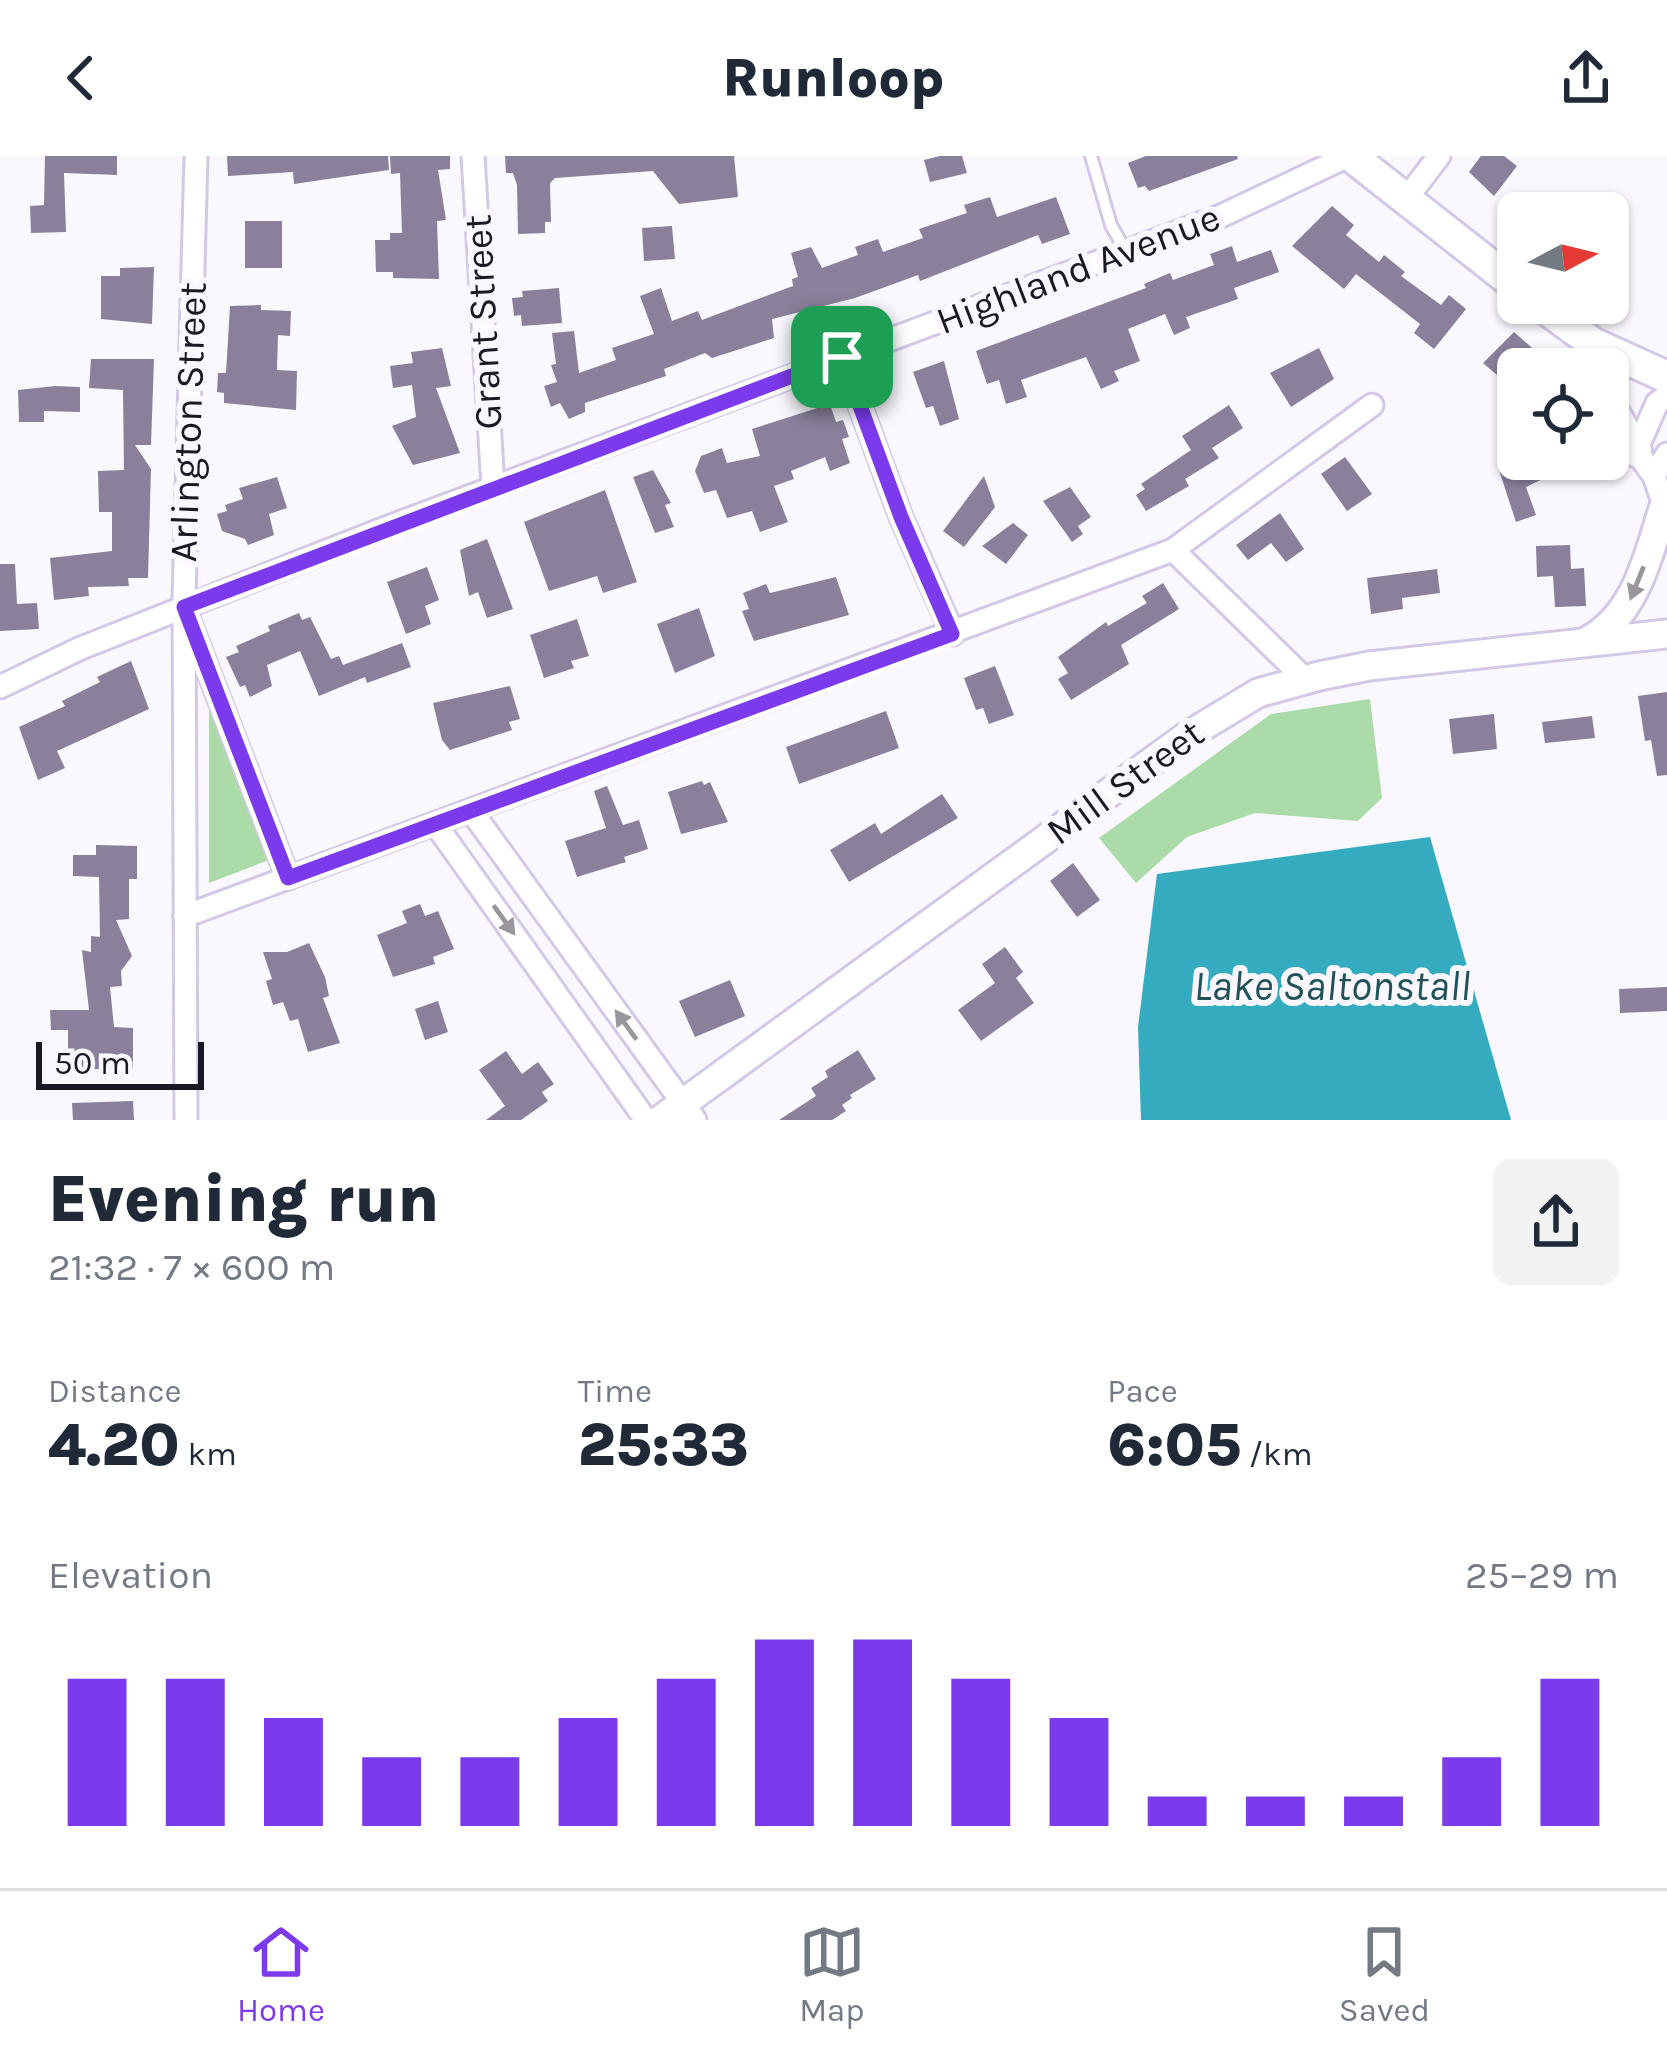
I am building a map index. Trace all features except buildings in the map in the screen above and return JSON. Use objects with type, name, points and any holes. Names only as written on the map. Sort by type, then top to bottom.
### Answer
[{"type":"main road","points":[[1349,156],[1497,271]]},
{"type":"main road","points":[[1568,325],[1580,348]]},
{"type":"main road","points":[[1568,325],[1594,344],[1667,377]]},
{"type":"main road","points":[[1629,431],[1652,460]]},
{"type":"main road","points":[[1585,643],[1607,630],[1630,602],[1665,510]]},
{"type":"main road","name":"Mill Street","points":[[679,1114],[1206,723],[1258,693],[1369,666],[1667,634]]},
{"type":"street","name":"Arlington Street","points":[[186,1120],[184,607],[196,156]]},
{"type":"street","name":"Grant Street","points":[[473,156],[493,487]]},
{"type":"street","name":"Highland Avenue","points":[[0,687],[184,607],[493,487],[1222,216],[1349,156]]},
{"type":"street","points":[[1406,200],[1439,156]]},
{"type":"street","points":[[842,357],[901,517],[952,634]]},
{"type":"street","points":[[1665,510],[1652,460],[1658,403],[1667,396]]},
{"type":"street","points":[[185,916],[1173,550],[1372,406]]},
{"type":"street","points":[[1173,550],[1305,680]]},
{"type":"street","points":[[184,607],[288,878]]},
{"type":"street","points":[[472,812],[679,1114]]},
{"type":"street","points":[[436,825],[646,1120]]},
{"type":"lane","points":[[1091,156],[1111,225],[1126,252]]},
{"type":"green space","points":[[1370,699],[1382,798],[1358,821],[1255,813],[1187,837],[1136,883],[1099,838],[1271,714]]},
{"type":"green space","points":[[209,703],[269,860],[209,883]]},
{"type":"water","name":"Lake Saltonstall","points":[[1430,837],[1511,1120],[1141,1120],[1138,1027],[1157,874]]},
{"type":"route","points":[[842,357],[901,517],[952,634],[288,878],[184,607],[842,357]]}]
